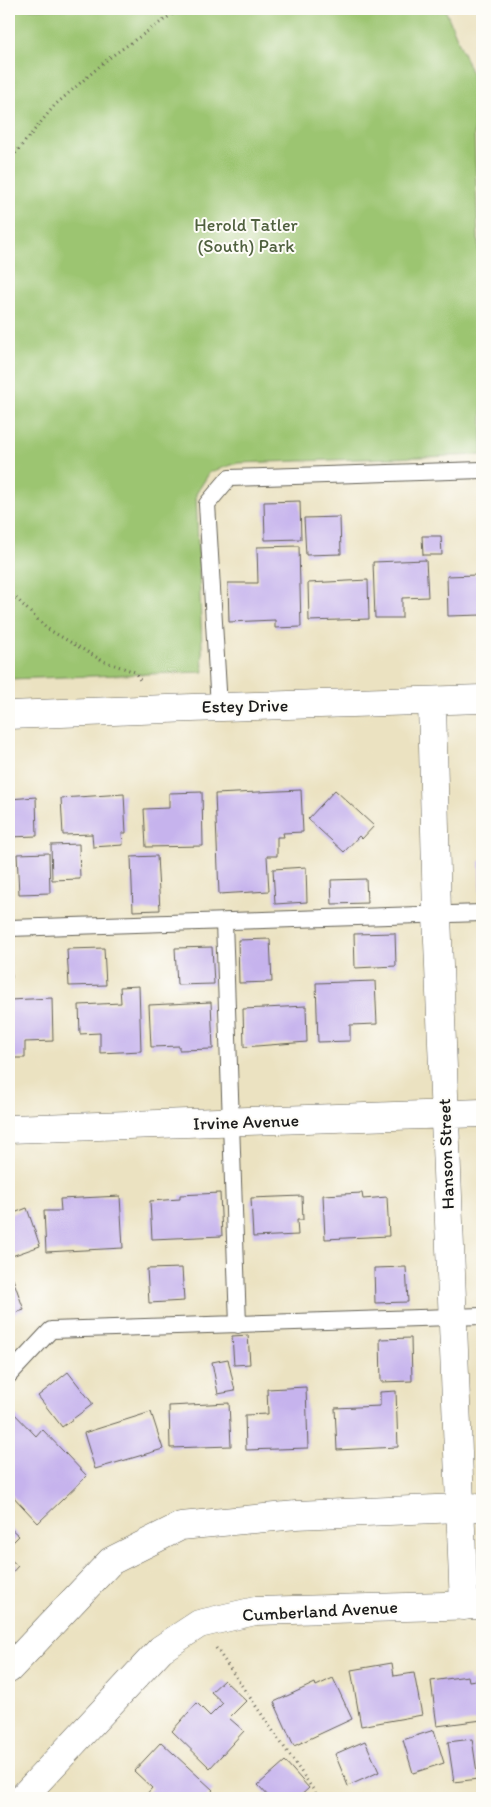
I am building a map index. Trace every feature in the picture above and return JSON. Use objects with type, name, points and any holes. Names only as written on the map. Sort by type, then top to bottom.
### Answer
[{"type":"street","name":"Estey Drive","points":[[9,715],[482,699]]},
{"type":"street","name":"Hanson Street","points":[[432,702],[437,915],[451,1317],[471,1507],[473,1605]]},
{"type":"street","name":"Irvine Avenue","points":[[9,1129],[482,1113]]},
{"type":"street","points":[[9,1669],[111,1562],[181,1526],[296,1515],[471,1507]]},
{"type":"street","name":"Cumberland Avenue","points":[[22,1798],[161,1649],[199,1624],[254,1611],[473,1605]]},
{"type":"lane","points":[[218,707],[207,504],[229,478],[482,470]]},
{"type":"lane","points":[[9,928],[482,913]]},
{"type":"lane","points":[[224,922],[238,1325]]},
{"type":"lane","points":[[9,1375],[51,1330],[482,1316]]},
{"type":"path","points":[[9,161],[55,105],[109,58],[174,13],[183,9]]},
{"type":"path","points":[[9,590],[46,628],[103,661],[135,672],[140,680],[150,680]]},
{"type":"path","points":[[211,1641],[319,1798]]},
{"type":"green space","name":"Herold Tatler (South) Park","points":[[9,9],[445,9],[472,74],[482,342],[482,455],[238,463],[210,472],[196,494],[203,672],[9,679]]},
{"type":"building","points":[[300,501],[301,539],[265,540],[264,502]]},
{"type":"building","points":[[340,517],[341,554],[306,555],[304,518]]},
{"type":"building","points":[[422,536],[441,536],[442,555],[423,555]]},
{"type":"building","points":[[299,546],[301,627],[275,628],[275,620],[229,622],[228,583],[258,583],[257,547]]},
{"type":"building","points":[[426,560],[428,597],[402,598],[402,618],[375,618],[373,562]]},
{"type":"building","points":[[482,563],[482,615],[448,616],[447,576],[477,575],[477,564]]},
{"type":"building","points":[[368,580],[369,619],[309,621],[308,583]]},
{"type":"building","points":[[478,783],[482,783],[482,815],[480,815]]},
{"type":"building","points":[[301,790],[303,832],[283,833],[284,837],[277,837],[277,856],[267,856],[269,891],[219,894],[215,794]]},
{"type":"building","points":[[335,790],[374,826],[362,839],[359,836],[344,852],[308,819]]},
{"type":"building","points":[[202,792],[203,846],[146,847],[144,809],[169,808],[169,793]]},
{"type":"building","points":[[124,794],[126,833],[122,833],[123,845],[93,847],[92,834],[63,835],[61,798]]},
{"type":"building","points":[[36,797],[37,836],[9,837],[9,799]]},
{"type":"building","points":[[79,844],[80,879],[52,880],[51,845]]},
{"type":"building","points":[[49,853],[50,893],[19,894],[17,854]]},
{"type":"building","points":[[157,856],[160,910],[133,911],[131,857]]},
{"type":"building","points":[[479,861],[482,861],[482,897],[480,897]]},
{"type":"building","points":[[306,867],[307,902],[275,904],[273,869]]},
{"type":"building","points":[[366,879],[367,903],[332,904],[331,880]]},
{"type":"building","points":[[395,933],[396,966],[355,968],[354,934]]},
{"type":"building","points":[[270,939],[272,982],[239,983],[238,940]]},
{"type":"building","points":[[212,947],[214,984],[177,985],[175,948]]},
{"type":"building","points":[[104,948],[106,985],[69,986],[67,949]]},
{"type":"building","points":[[9,954],[12,978],[9,979]]},
{"type":"building","points":[[375,981],[377,1024],[350,1025],[350,1041],[318,1042],[316,983]]},
{"type":"building","points":[[139,986],[141,1051],[100,1053],[100,1033],[80,1034],[79,1005],[121,1003],[120,987]]},
{"type":"building","points":[[52,998],[53,1041],[25,1042],[25,1058],[9,1058],[9,1000]]},
{"type":"building","points":[[211,1002],[213,1049],[179,1050],[179,1046],[151,1047],[149,1005]]},
{"type":"building","points":[[306,1006],[307,1042],[244,1047],[243,1009]]},
{"type":"building","points":[[220,1193],[222,1236],[152,1239],[150,1201],[180,1199],[180,1195]]},
{"type":"building","points":[[362,1193],[363,1199],[387,1197],[389,1236],[325,1239],[323,1195]]},
{"type":"building","points":[[120,1196],[123,1248],[46,1252],[44,1211],[61,1211],[60,1199]]},
{"type":"building","points":[[302,1196],[303,1220],[297,1220],[298,1235],[253,1237],[251,1198]]},
{"type":"building","points":[[27,1208],[40,1246],[9,1257],[9,1215]]},
{"type":"building","points":[[406,1267],[408,1302],[375,1303],[374,1268]]},
{"type":"building","points":[[182,1268],[184,1301],[149,1303],[147,1269]]},
{"type":"building","points":[[13,1279],[24,1310],[9,1315],[9,1280]]},
{"type":"building","points":[[248,1335],[250,1364],[234,1365],[232,1336]]},
{"type":"building","points":[[411,1338],[412,1381],[381,1382],[380,1339]]},
{"type":"building","points":[[228,1359],[235,1391],[218,1394],[212,1362]]},
{"type":"building","points":[[68,1372],[93,1404],[62,1427],[38,1396]]},
{"type":"building","points":[[306,1387],[308,1448],[246,1450],[245,1415],[268,1414],[267,1389]]},
{"type":"building","points":[[396,1391],[398,1447],[337,1450],[335,1408],[380,1406],[380,1392]]},
{"type":"building","points":[[229,1403],[231,1446],[170,1448],[169,1406]]},
{"type":"building","points":[[9,1408],[36,1436],[42,1429],[87,1476],[38,1523],[9,1492]]},
{"type":"building","points":[[151,1412],[163,1449],[95,1469],[84,1433]]},
{"type":"building","points":[[9,1527],[19,1536],[9,1546]]},
{"type":"building","points":[[9,1558],[18,1566],[9,1576]]},
{"type":"building","points":[[392,1663],[394,1676],[414,1673],[422,1715],[361,1726],[351,1670]]},
{"type":"building","points":[[468,1676],[469,1681],[482,1679],[482,1720],[437,1726],[431,1681]]},
{"type":"building","points":[[333,1678],[352,1719],[294,1746],[274,1702],[315,1683],[316,1686]]},
{"type":"building","points":[[224,1680],[246,1701],[229,1718],[244,1731],[210,1768],[172,1731],[197,1703],[210,1716],[223,1703],[211,1692]]},
{"type":"building","points":[[434,1730],[444,1763],[413,1773],[403,1740]]},
{"type":"building","points":[[472,1739],[478,1779],[454,1782],[448,1742]]},
{"type":"building","points":[[365,1741],[379,1772],[348,1786],[335,1754]]},
{"type":"building","points":[[161,1742],[213,1790],[206,1798],[143,1798],[152,1788],[134,1771]]},
{"type":"building","points":[[285,1761],[309,1788],[298,1798],[270,1798],[258,1785]]}]
